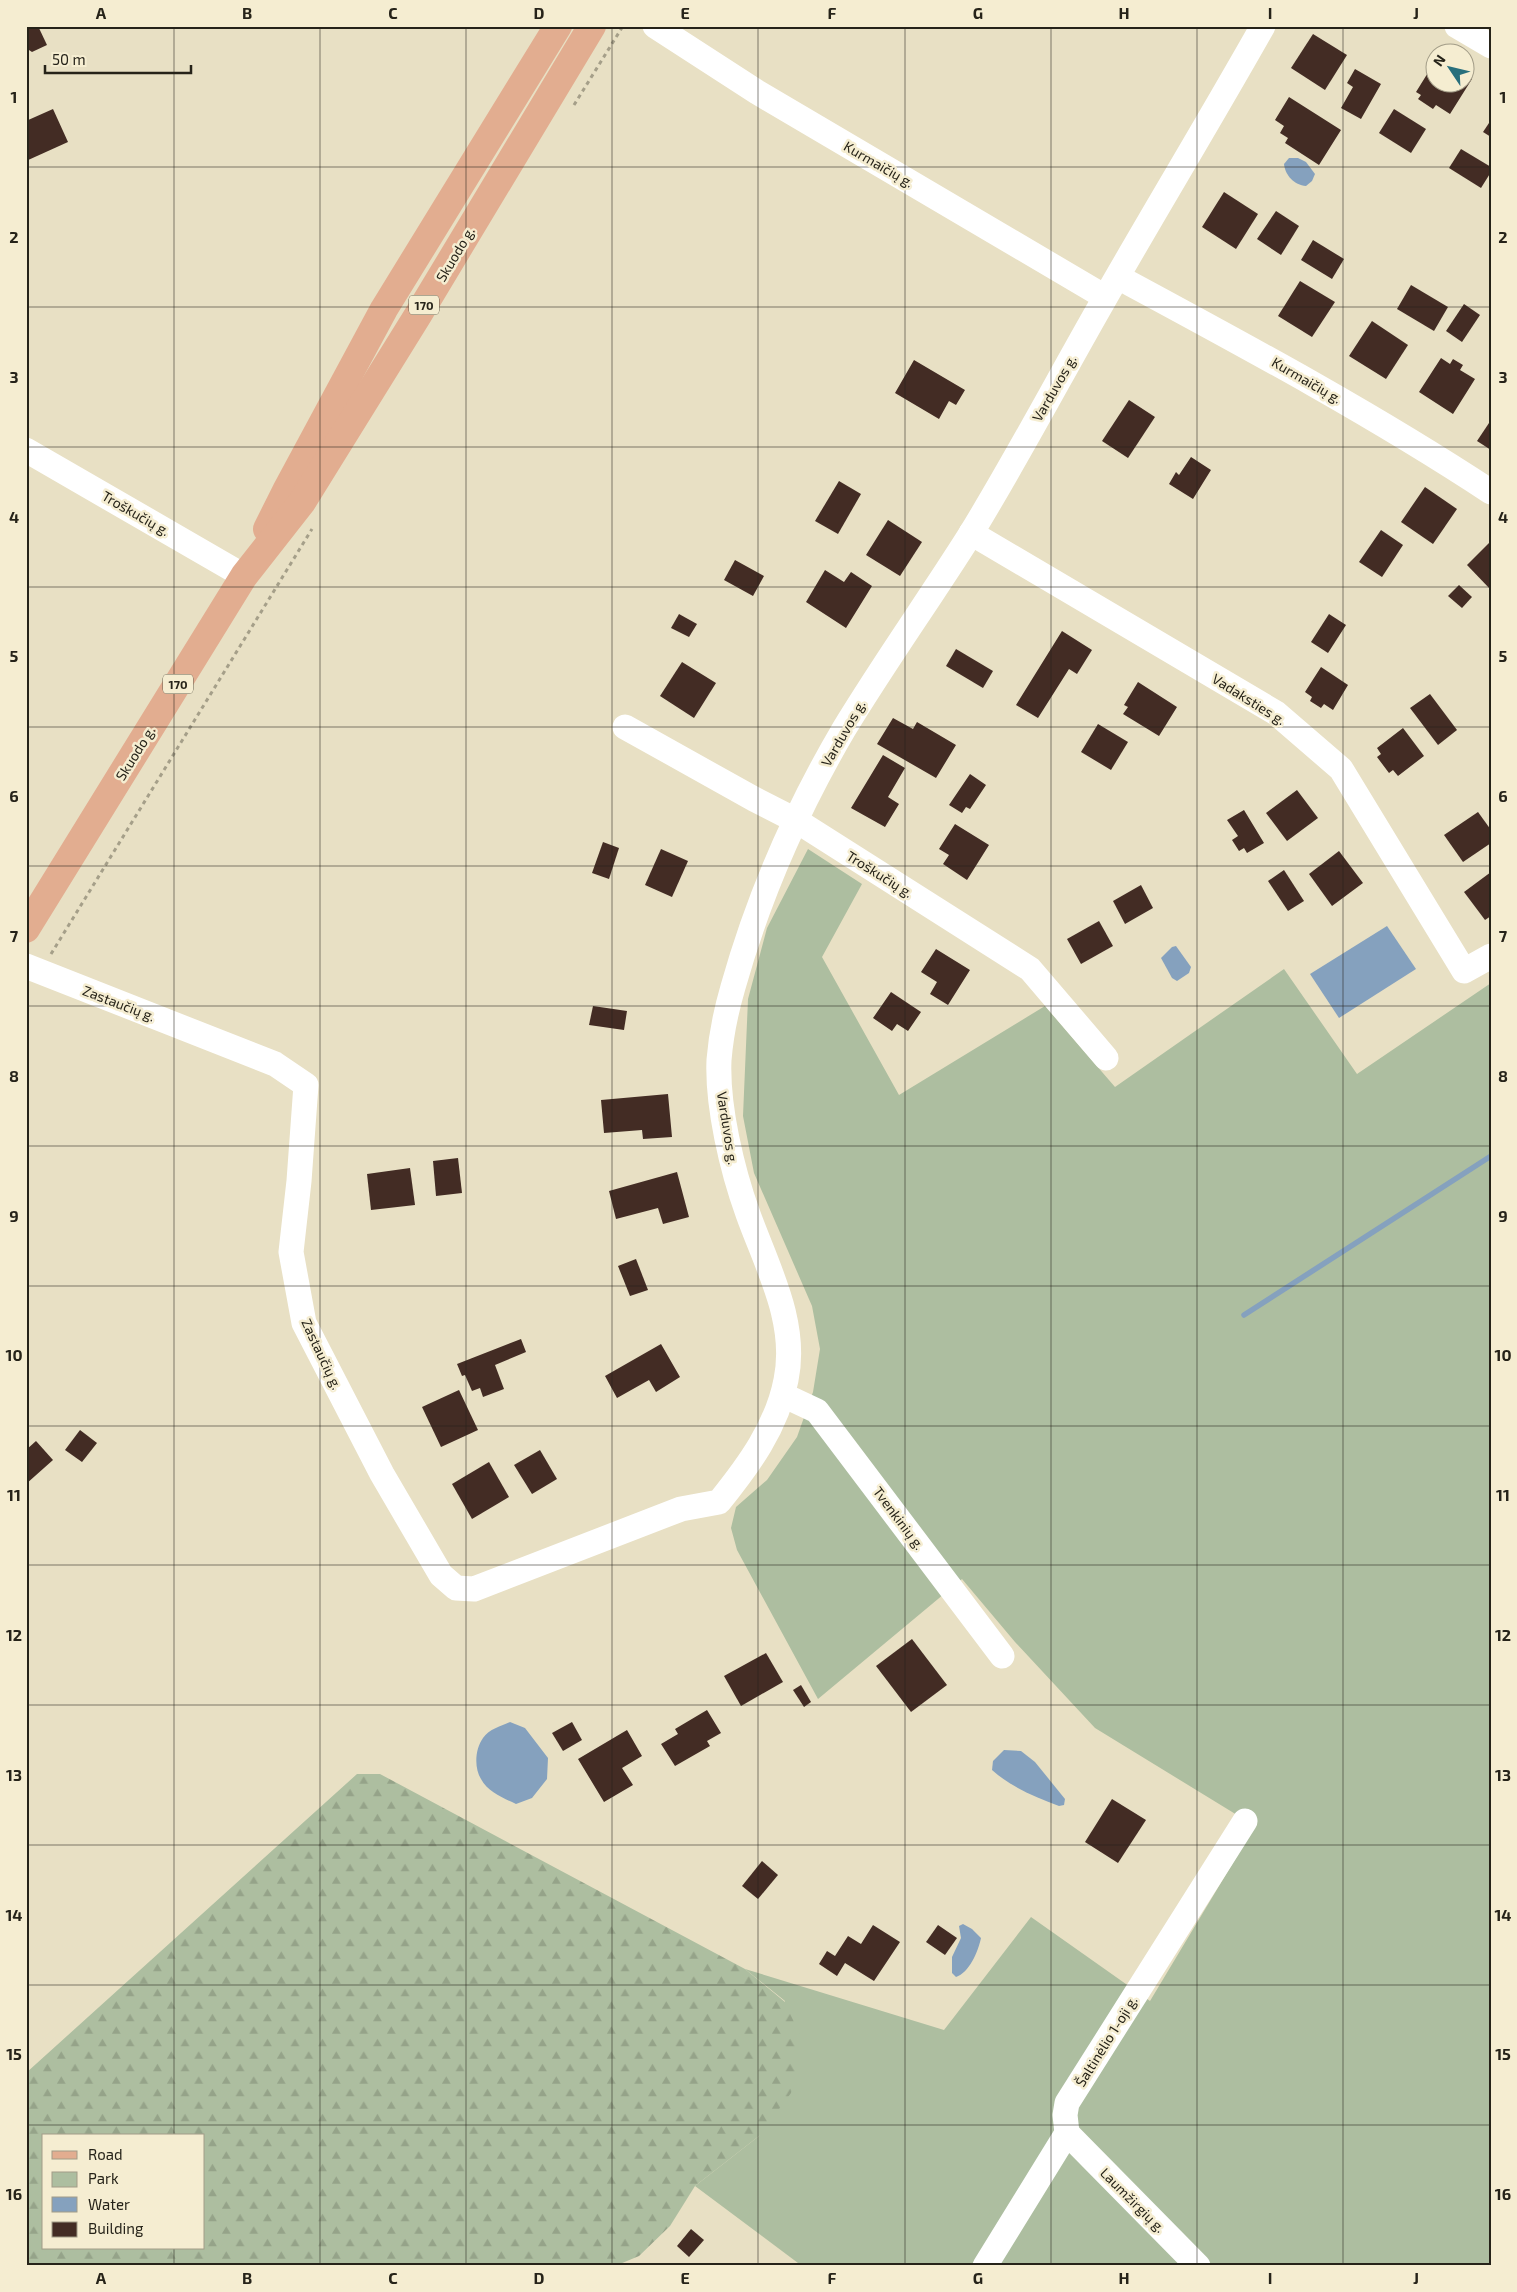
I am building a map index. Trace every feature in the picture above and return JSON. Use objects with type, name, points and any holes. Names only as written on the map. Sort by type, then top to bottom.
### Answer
[{"type":"main road","name":"Skuodo g.","points":[[26,929],[244,576],[286,490],[384,309],[558,26]]},
{"type":"main road","name":"Skuodo g.","points":[[244,576],[302,502],[418,315],[592,26]]},
{"type":"street","name":"Kurmaičių g.","points":[[654,26],[757,92],[1112,287],[1265,356],[1402,434],[1491,492]]},
{"type":"street","name":"Varduvos g.","points":[[719,1502],[744,1472],[761,1444],[777,1413],[787,1376],[788,1348],[785,1322],[778,1293],[737,1181],[728,1136],[719,1063],[723,1025],[733,986],[755,919],[797,821],[843,732],[970,534],[1263,26]]},
{"type":"street","points":[[1457,26],[1491,46]]},
{"type":"street","name":"Troškučių g.","points":[[26,450],[244,576]]},
{"type":"street","name":"Vadaksties g.","points":[[970,534],[1276,713],[1341,769],[1464,972],[1491,956]]},
{"type":"street","name":"Troškučių g.","points":[[625,727],[797,821],[1030,969],[1106,1058]]},
{"type":"street","name":"Zastaučių g.","points":[[26,966],[275,1064],[306,1085],[292,1252],[304,1323],[382,1474],[441,1575],[456,1588],[474,1589],[681,1509],[719,1502]]},
{"type":"street","name":"Tvenkinių g.","points":[[783,1395],[817,1411],[1002,1656]]},
{"type":"street","name":"Šaltinėlio 1-oji g.","points":[[1067,2133],[1065,2115],[1067,2103],[1245,1821]]},
{"type":"street","points":[[984,2266],[1067,2133]]},
{"type":"street","name":"Laumžirgių g.","points":[[1067,2133],[1198,2266]]},
{"type":"green space","points":[[808,849],[862,884],[822,957],[899,1095],[1045,1006],[1115,1087],[1284,969],[1357,1074],[1491,983],[1491,2266],[796,2266],[798,2263],[695,2186],[759,2136],[785,2001],[745,1969],[944,2030],[1031,1917],[1150,2001],[1255,1826],[1095,1728],[1015,1642],[962,1579],[818,1699],[737,1550],[731,1528],[736,1507],[767,1480],[797,1437],[813,1392],[820,1349],[812,1306],[754,1173],[743,1116],[748,999],[767,928]]},
{"type":"green space","points":[[357,1774],[380,1774],[745,1969],[785,2002],[802,2040],[791,2093],[759,2136],[695,2186],[670,2226],[639,2256],[615,2266],[26,2266],[26,2073]]},
{"type":"water","points":[[1289,158],[1298,158],[1306,162],[1315,174],[1312,181],[1306,186],[1294,182],[1288,176],[1284,164]]},
{"type":"water","points":[[1387,926],[1416,969],[1339,1018],[1310,974]]},
{"type":"water","points":[[1176,946],[1191,967],[1189,973],[1177,981],[1172,978],[1161,958],[1172,947]]},
{"type":"water","points":[[510,1722],[525,1728],[548,1758],[547,1779],[532,1798],[516,1804],[496,1794],[484,1784],[476,1764],[478,1748],[483,1738],[492,1730]]},
{"type":"water","points":[[1004,1750],[1021,1751],[1035,1762],[1065,1799],[1064,1805],[1059,1806],[1024,1791],[1007,1782],[992,1770],[993,1761]]},
{"type":"water","points":[[963,1924],[972,1929],[981,1938],[969,1967],[956,1977],[952,1973],[952,1957],[961,1938],[959,1926]]},
{"type":"building","points":[[38,26],[47,45],[32,52],[26,48],[26,28]]},
{"type":"building","points":[[1313,34],[1347,55],[1325,90],[1291,68]]},
{"type":"building","points":[[1355,69],[1381,84],[1361,119],[1341,108],[1353,87],[1347,83]]},
{"type":"building","points":[[1424,79],[1424,92],[1464,92],[1450,114],[1436,105],[1433,109],[1418,99],[1421,95],[1416,92]]},
{"type":"building","points":[[1289,97],[1341,130],[1319,165],[1285,143],[1288,138],[1280,133],[1284,126],[1275,120]]},
{"type":"building","points":[[53,109],[68,142],[26,161],[26,121]]},
{"type":"building","points":[[1394,109],[1426,129],[1411,153],[1379,133]]},
{"type":"building","points":[[1491,120],[1491,137],[1483,132]]},
{"type":"building","points":[[1461,149],[1491,167],[1491,172],[1481,188],[1449,168]]},
{"type":"building","points":[[1224,192],[1258,214],[1236,249],[1202,227]]},
{"type":"building","points":[[1276,211],[1299,226],[1281,255],[1257,239]]},
{"type":"building","points":[[1313,240],[1344,259],[1332,279],[1301,260]]},
{"type":"building","points":[[1300,281],[1335,302],[1312,337],[1278,316]]},
{"type":"building","points":[[1411,285],[1448,307],[1434,331],[1397,309]]},
{"type":"building","points":[[1464,304],[1480,315],[1462,342],[1446,331]]},
{"type":"building","points":[[1372,321],[1408,345],[1386,379],[1349,356]]},
{"type":"building","points":[[1441,358],[1450,364],[1453,359],[1463,365],[1460,370],[1475,379],[1453,414],[1419,392]]},
{"type":"building","points":[[914,360],[965,390],[956,405],[949,401],[939,419],[895,393]]},
{"type":"building","points":[[1129,400],[1155,417],[1128,458],[1102,441]]},
{"type":"building","points":[[1491,420],[1491,450],[1477,441]]},
{"type":"building","points":[[1191,457],[1211,470],[1193,499],[1169,484],[1176,472],[1179,475]]},
{"type":"building","points":[[839,481],[861,494],[838,534],[815,521]]},
{"type":"building","points":[[1425,487],[1457,509],[1433,544],[1401,522]]},
{"type":"building","points":[[888,520],[922,542],[900,576],[866,555]]},
{"type":"building","points":[[1381,530],[1403,545],[1382,577],[1359,562]]},
{"type":"building","points":[[1491,541],[1491,590],[1467,565]]},
{"type":"building","points":[[735,560],[764,576],[753,596],[724,580]]},
{"type":"building","points":[[825,570],[844,582],[851,572],[872,586],[846,628],[806,602]]},
{"type":"building","points":[[1459,585],[1472,597],[1462,608],[1448,596]]},
{"type":"building","points":[[679,614],[697,624],[689,637],[671,628]]},
{"type":"building","points":[[1329,614],[1346,625],[1328,653],[1311,642]]},
{"type":"building","points":[[1062,631],[1092,650],[1077,674],[1069,669],[1038,718],[1016,705]]},
{"type":"building","points":[[956,649],[993,671],[983,688],[946,666]]},
{"type":"building","points":[[682,662],[716,683],[694,718],[660,696]]},
{"type":"building","points":[[1321,667],[1348,685],[1333,710],[1324,704],[1321,708],[1310,701],[1312,697],[1305,692]]},
{"type":"building","points":[[1138,682],[1177,707],[1159,736],[1123,714],[1128,707],[1124,705]]},
{"type":"building","points":[[1430,694],[1457,730],[1438,745],[1410,708]]},
{"type":"building","points":[[893,718],[913,729],[917,722],[956,745],[936,778],[877,744]]},
{"type":"building","points":[[1098,724],[1128,742],[1111,770],[1081,752]]},
{"type":"building","points":[[1403,728],[1424,756],[1398,776],[1393,770],[1389,773],[1377,757],[1381,754],[1377,748]]},
{"type":"building","points":[[883,755],[905,768],[888,797],[899,804],[885,827],[851,808]]},
{"type":"building","points":[[970,774],[986,785],[970,809],[966,807],[962,813],[949,805]]},
{"type":"building","points":[[1297,790],[1318,818],[1287,841],[1266,813]]},
{"type":"building","points":[[1244,810],[1264,843],[1247,853],[1244,848],[1239,851],[1232,840],[1238,836],[1227,820]]},
{"type":"building","points":[[1478,812],[1491,830],[1491,843],[1463,862],[1444,835]]},
{"type":"building","points":[[955,824],[989,845],[967,880],[943,864],[949,855],[939,849]]},
{"type":"building","points":[[603,842],[619,848],[609,879],[592,873]]},
{"type":"building","points":[[661,849],[688,861],[672,897],[645,885]]},
{"type":"building","points":[[1339,851],[1363,883],[1332,906],[1309,874]]},
{"type":"building","points":[[1284,870],[1304,901],[1288,911],[1268,881]]},
{"type":"building","points":[[1491,872],[1491,916],[1485,920],[1464,892]]},
{"type":"building","points":[[1141,885],[1153,908],[1125,924],[1113,901]]},
{"type":"building","points":[[1099,921],[1113,946],[1081,964],[1067,939]]},
{"type":"building","points":[[936,949],[970,970],[948,1005],[930,994],[937,982],[921,972]]},
{"type":"building","points":[[891,992],[921,1012],[908,1031],[897,1024],[892,1031],[873,1018]]},
{"type":"building","points":[[593,1006],[627,1011],[624,1030],[589,1025]]},
{"type":"building","points":[[668,1094],[672,1137],[643,1139],[642,1130],[604,1133],[601,1100]]},
{"type":"building","points":[[458,1158],[462,1193],[436,1196],[433,1161]]},
{"type":"building","points":[[410,1168],[415,1205],[371,1210],[367,1174]]},
{"type":"building","points":[[677,1172],[689,1217],[663,1224],[658,1208],[616,1219],[609,1191]]},
{"type":"building","points":[[636,1259],[648,1290],[630,1296],[618,1266]]},
{"type":"building","points":[[521,1339],[526,1352],[495,1365],[504,1389],[483,1397],[480,1388],[472,1391],[465,1375],[462,1376],[457,1364]]},
{"type":"building","points":[[661,1344],[680,1377],[656,1392],[649,1380],[617,1398],[605,1376]]},
{"type":"building","points":[[459,1390],[478,1430],[441,1447],[422,1407]]},
{"type":"building","points":[[80,1430],[97,1443],[82,1462],[65,1450]]},
{"type":"building","points":[[36,1441],[53,1460],[26,1484],[26,1450]]},
{"type":"building","points":[[540,1450],[557,1479],[532,1494],[514,1465]]},
{"type":"building","points":[[489,1462],[509,1497],[472,1519],[452,1484]]},
{"type":"building","points":[[912,1639],[947,1685],[911,1712],[876,1666]]},
{"type":"building","points":[[766,1653],[783,1682],[741,1706],[724,1676]]},
{"type":"building","points":[[801,1685],[811,1702],[804,1707],[793,1690]]},
{"type":"building","points":[[707,1710],[721,1733],[707,1741],[710,1746],[675,1766],[661,1744],[678,1734],[675,1729]]},
{"type":"building","points":[[572,1722],[582,1740],[563,1751],[552,1733]]},
{"type":"building","points":[[627,1730],[642,1756],[622,1768],[633,1785],[604,1802],[578,1759]]},
{"type":"building","points":[[1112,1799],[1146,1820],[1118,1863],[1085,1842]]},
{"type":"building","points":[[762,1861],[778,1875],[758,1899],[742,1886]]},
{"type":"building","points":[[873,1925],[900,1942],[874,1981],[845,1963],[837,1976],[819,1964],[827,1951],[835,1956],[848,1936],[861,1944]]},
{"type":"building","points":[[938,1925],[957,1938],[945,1955],[926,1942]]},
{"type":"building","points":[[691,2229],[704,2240],[689,2257],[677,2246]]},
{"type":"waterway","points":[[1244,1315],[1491,1156]]}]
